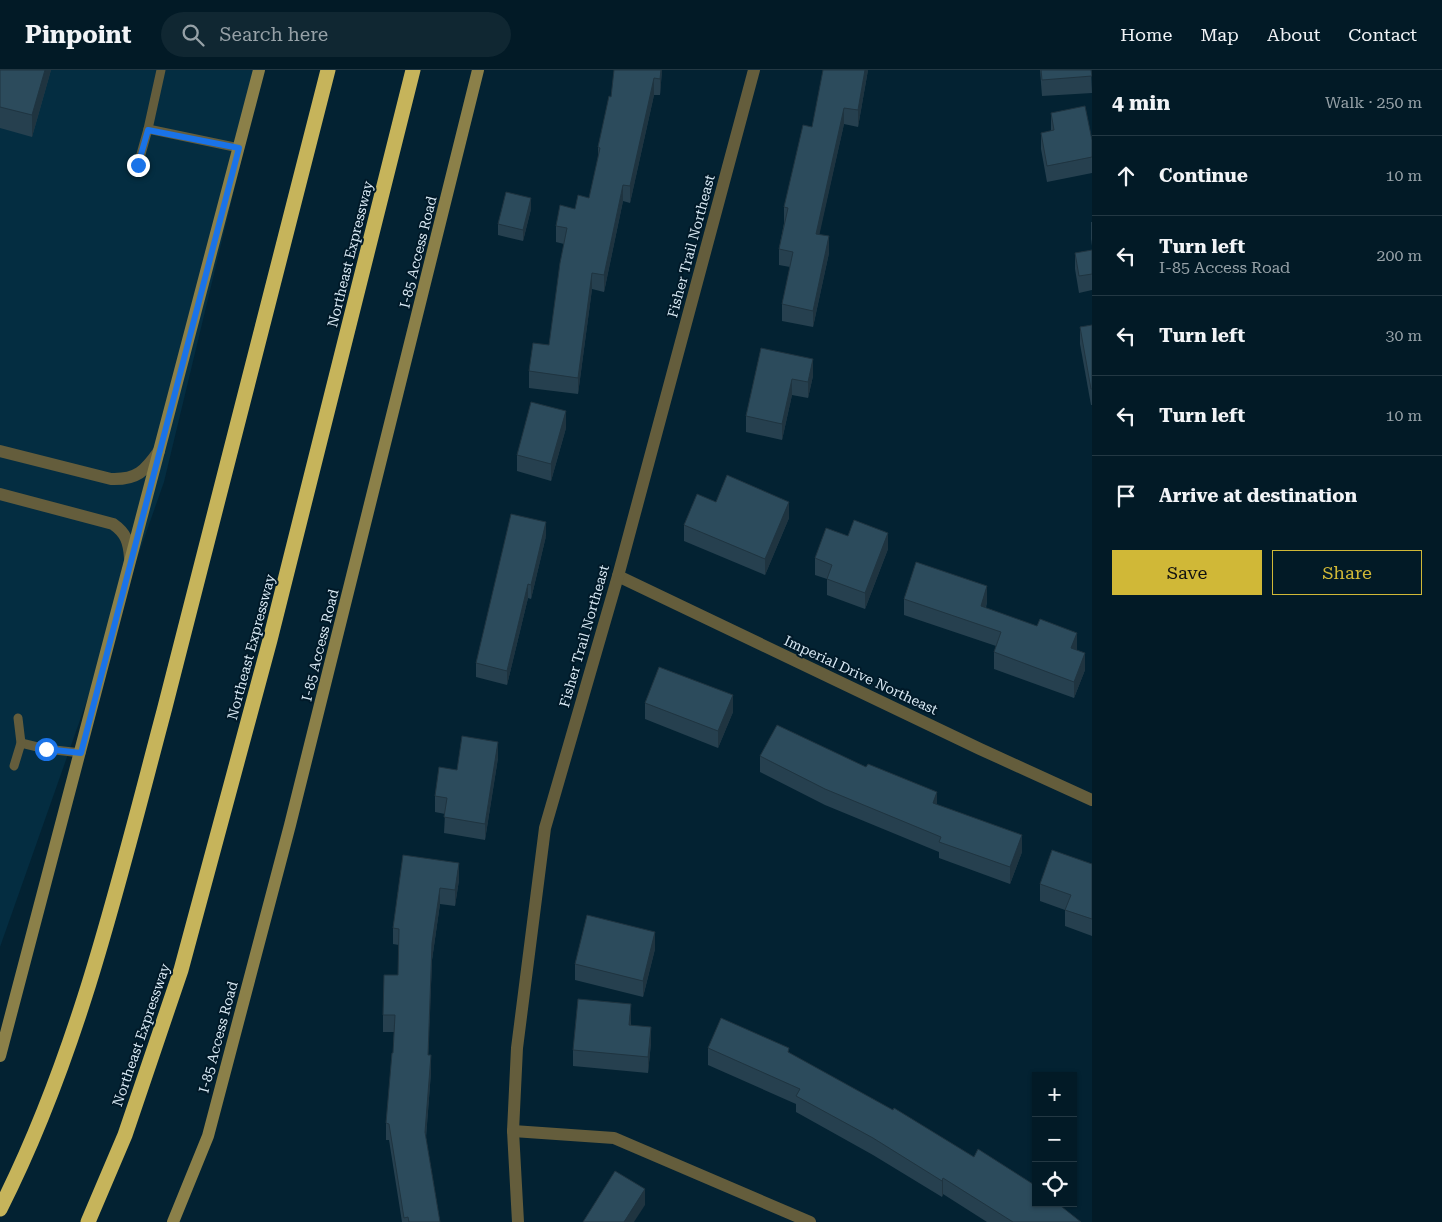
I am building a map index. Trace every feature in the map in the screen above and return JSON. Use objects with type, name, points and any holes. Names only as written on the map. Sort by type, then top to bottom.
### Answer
[{"type":"highway","points":[[0,1209],[57,1079],[111,912],[328,70]]},
{"type":"highway","name":"Northeast Expressway","points":[[88,1222],[125,1135],[181,970],[272,630],[413,70]]},
{"type":"main road","points":[[0,1056],[259,70]]},
{"type":"main road","name":"I-85 Access Road","points":[[173,1222],[208,1136],[290,825],[478,70]]},
{"type":"street","name":"Fisher Trail Northeast","points":[[518,1222],[513,1131],[517,1048],[545,828],[618,576],[754,70]]},
{"type":"street","points":[[0,452],[111,479],[123,480],[132,478],[140,473],[150,464],[160,448]]},
{"type":"street","points":[[0,494],[113,524],[125,534],[129,542],[131,560]]},
{"type":"street","name":"Imperial Drive Northeast","points":[[618,576],[980,749],[1092,800]]},
{"type":"street","points":[[513,1131],[614,1138],[810,1222]]},
{"type":"lane","points":[[138,165],[161,70]]},
{"type":"lane","points":[[148,130],[239,148]]},
{"type":"lane","points":[[14,766],[21,743],[18,718]]},
{"type":"lane","points":[[21,743],[46,749],[81,753]]},
{"type":"shaded area","points":[[0,70],[263,70],[164,482],[0,947]]},
{"type":"building","points":[[0,70],[45,70],[32,115],[0,107]]},
{"type":"building","points":[[614,70],[661,70],[660,79],[654,78],[630,186],[623,185],[604,275],[592,273],[578,378],[529,371],[533,343],[549,345],[560,263],[567,228],[556,226],[560,205],[575,209],[578,195],[589,198],[609,96],[611,97]]},
{"type":"building","points":[[823,70],[865,70],[858,110],[844,108],[816,234],[829,236],[813,311],[782,304],[793,252],[779,249],[788,208],[784,207],[803,125],[812,127]]},
{"type":"building","points":[[1041,70],[1091,70],[1092,76],[1042,80]]},
{"type":"building","points":[[1085,106],[1092,140],[1092,157],[1047,166],[1041,133],[1054,130],[1051,113]]},
{"type":"building","points":[[506,192],[531,198],[523,230],[498,224]]},
{"type":"building","points":[[1092,250],[1092,274],[1079,276],[1075,253]]},
{"type":"building","points":[[1092,325],[1092,389],[1091,389],[1080,327]]},
{"type":"building","points":[[761,348],[813,359],[808,382],[792,379],[782,424],[746,416]]},
{"type":"building","points":[[531,402],[566,411],[551,464],[517,455]]},
{"type":"building","points":[[727,475],[789,502],[765,559],[684,525],[697,494],[716,502]]},
{"type":"building","points":[[511,514],[546,522],[531,585],[528,584],[507,671],[476,663]]},
{"type":"building","points":[[854,520],[888,533],[865,593],[827,579],[832,565],[815,558],[826,528],[848,536]]},
{"type":"building","points":[[916,562],[987,586],[981,606],[1037,626],[1040,619],[1077,633],[1071,648],[1085,653],[1074,682],[994,652],[1001,632],[904,599]]},
{"type":"building","points":[[659,667],[733,695],[718,731],[645,703]]},
{"type":"building","points":[[777,725],[866,767],[868,764],[937,792],[933,803],[1022,835],[1010,867],[939,842],[941,837],[825,789],[760,756]]},
{"type":"building","points":[[462,736],[498,742],[485,824],[444,817],[447,798],[435,796],[439,767],[457,770]]},
{"type":"building","points":[[1052,850],[1092,864],[1092,919],[1065,910],[1071,895],[1040,884]]},
{"type":"building","points":[[403,855],[459,863],[455,890],[440,888],[432,943],[428,1055],[431,1055],[425,1132],[440,1222],[409,1222],[408,1217],[404,1218],[389,1124],[386,1123],[395,1015],[383,1015],[384,975],[398,975],[399,929],[393,928]]},
{"type":"building","points":[[587,915],[655,932],[643,981],[575,964]]},
{"type":"building","points":[[578,999],[631,1004],[629,1025],[651,1027],[648,1057],[573,1050]]},
{"type":"building","points":[[721,1018],[789,1048],[788,1052],[893,1110],[894,1108],[974,1157],[978,1149],[1032,1183],[1032,1207],[1062,1207],[1081,1222],[1013,1222],[943,1178],[942,1181],[873,1138],[796,1096],[800,1089],[708,1048]]},
{"type":"building","points":[[615,1171],[645,1189],[624,1222],[583,1222]]},
{"type":"route","points":[[46,749],[81,753],[239,148],[148,130],[138,165]]}]
